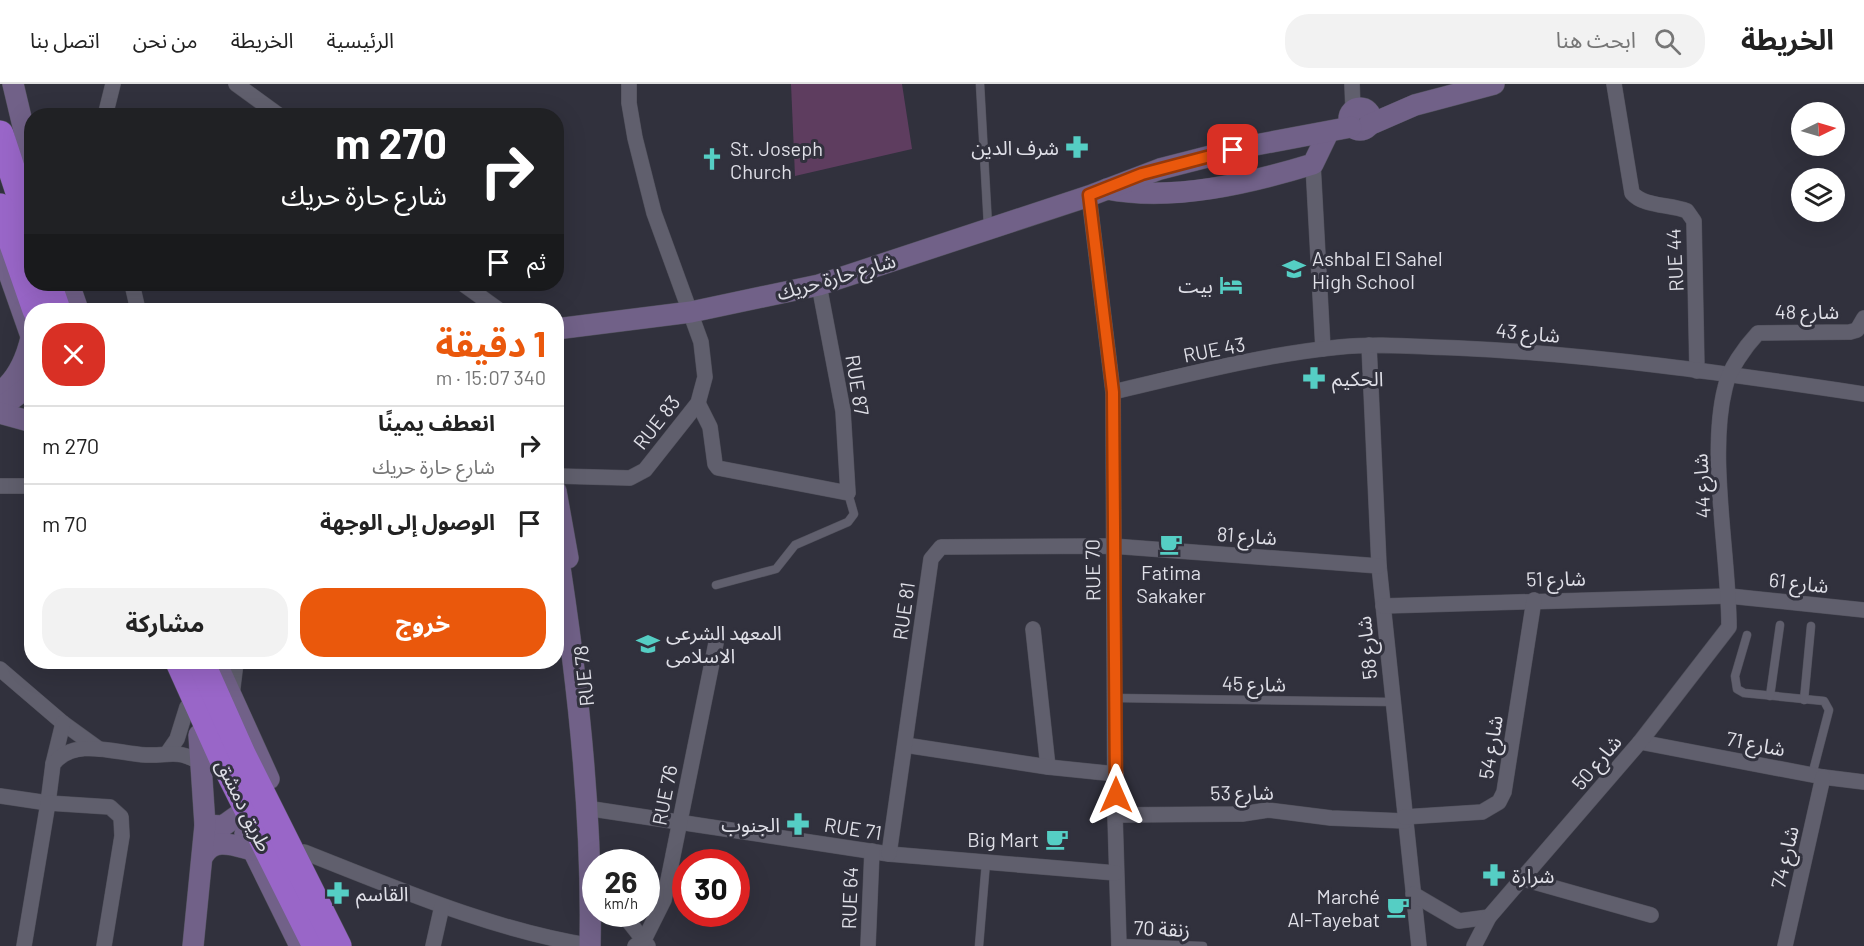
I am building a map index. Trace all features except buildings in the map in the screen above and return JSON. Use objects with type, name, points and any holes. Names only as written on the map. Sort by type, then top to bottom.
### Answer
[{"type":"highway","points":[[0,134],[24,208]]},
{"type":"highway","points":[[0,207],[24,276]]},
{"type":"highway","name":"طريق دمشق","points":[[183,669],[223,761],[316,946]]},
{"type":"highway","name":"طريق دمشق","points":[[203,669],[223,761],[338,946]]},
{"type":"street","points":[[13,84],[24,130]]},
{"type":"street","points":[[107,108],[113,84]]},
{"type":"street","points":[[236,84],[269,108]]},
{"type":"street","name":"RUE 83","points":[[564,476],[630,478],[645,470],[698,403],[705,376],[701,342],[654,213],[635,138],[628,84]]},
{"type":"street","points":[[1352,84],[1361,116]]},
{"type":"street","points":[[1361,116],[1362,84]]},
{"type":"street","name":"شارع حارة حريك","points":[[564,328],[690,312],[819,285],[1098,192],[1142,174],[1268,142],[1328,133],[1361,116],[1415,105],[1494,84]]},
{"type":"street","name":"RUE 44","points":[[1614,84],[1632,193],[1637,198],[1646,201],[1687,211],[1694,221],[1697,371]]},
{"type":"street","points":[[1323,349],[1313,164],[1328,133]]},
{"type":"street","name":"شارع حارة حريك","points":[[1098,192],[1164,193],[1252,181],[1313,164]]},
{"type":"street","name":"RUE 70","points":[[1098,192],[1113,392],[1115,815],[1119,945]]},
{"type":"street","points":[[0,248],[24,318]]},
{"type":"street","name":"RUE 87","points":[[819,285],[843,411],[848,493]]},
{"type":"street","points":[[464,291],[475,303]]},
{"type":"street","points":[[473,291],[489,303]]},
{"type":"street","name":"شارع 48","points":[[1730,374],[1758,333],[1850,332],[1857,330],[1864,318]]},
{"type":"street","name":"شارع 43","points":[[1323,349],[1369,345],[1496,350],[1730,374],[1864,394]]},
{"type":"street","name":"شارع 58","points":[[1369,345],[1379,566],[1419,946]]},
{"type":"street","name":"RUE 43","points":[[1113,392],[1323,349]]},
{"type":"street","points":[[0,392],[17,374],[24,362]]},
{"type":"street","name":"شارع 44","points":[[1730,374],[1725,388],[1720,440],[1730,596]]},
{"type":"street","points":[[0,411],[24,391]]},
{"type":"street","points":[[698,403],[710,427],[715,464],[718,468],[848,493]]},
{"type":"street","points":[[0,411],[24,419]]},
{"type":"street","points":[[0,486],[24,486]]},
{"type":"street","name":"RUE 78","points":[[564,540],[578,627],[590,808],[596,849]]},
{"type":"street","name":"RUE 81","points":[[888,854],[931,559],[935,552],[947,544],[1113,546]]},
{"type":"street","name":"شارع 81","points":[[1113,546],[1379,566]]},
{"type":"street","name":"شارع 51","points":[[1383,606],[1730,596]]},
{"type":"street","name":"شارع 61","points":[[1730,596],[1864,610]]},
{"type":"street","name":"شارع 50","points":[[1474,946],[1489,917],[1640,742],[1730,627],[1730,596]]},
{"type":"street","name":"شارع 54","points":[[1405,819],[1482,812],[1500,802],[1504,792],[1534,600]]},
{"type":"street","points":[[304,852],[442,906],[539,936],[591,946],[590,808],[564,627]]},
{"type":"street","points":[[1033,629],[1048,767]]},
{"type":"street","name":"RUE 76","points":[[642,944],[664,900],[716,643]]},
{"type":"street","points":[[0,669],[63,723],[99,748]]},
{"type":"street","points":[[169,669],[300,946]]},
{"type":"street","points":[[219,669],[304,852],[352,946]]},
{"type":"street","points":[[231,698],[235,669]]},
{"type":"street","points":[[168,752],[177,739],[187,707]]},
{"type":"street","points":[[24,946],[53,764],[63,723]]},
{"type":"street","points":[[199,735],[223,761]]},
{"type":"street","name":"شارع 71","points":[[1640,742],[1817,776],[1864,782]]},
{"type":"street","points":[[905,744],[1048,767],[1116,774]]},
{"type":"street","points":[[53,764],[72,751],[99,748],[145,755],[180,753],[223,761]]},
{"type":"street","points":[[194,946],[205,825],[223,761]]},
{"type":"street","name":"شارع 74","points":[[1785,946],[1817,776]]},
{"type":"street","points":[[0,796],[48,803],[110,807],[121,817],[122,836],[104,946]]},
{"type":"street","name":"RUE 71","points":[[590,808],[888,854],[1116,873]]},
{"type":"street","name":"شارع 53","points":[[1115,815],[1242,814],[1268,810],[1331,818],[1405,819]]},
{"type":"street","points":[[205,825],[223,826],[237,816]]},
{"type":"street","points":[[203,856],[208,849],[221,843],[253,850]]},
{"type":"street","name":"RUE 64","points":[[868,946],[872,852]]},
{"type":"street","points":[[1524,879],[1651,915]]},
{"type":"street","points":[[1413,894],[1459,921],[1489,917]]},
{"type":"street","points":[[433,946],[442,906]]},
{"type":"street","points":[[601,927],[601,946]]},
{"type":"street","points":[[631,927],[642,944]]},
{"type":"lane","points":[[980,84],[988,227]]},
{"type":"lane","points":[[716,585],[776,569],[795,545],[848,522],[854,514],[848,493]]},
{"type":"lane","points":[[1770,696],[1780,625]]},
{"type":"lane","points":[[1804,700],[1811,626]]},
{"type":"lane","points":[[1747,635],[1735,686],[1744,693],[1824,701],[1829,710],[1817,776]]},
{"type":"lane","name":"شارع 45","points":[[1115,698],[1393,702]]},
{"type":"lane","points":[[979,946],[986,862]]},
{"type":"lane","name":"زنقة 70","points":[[1119,945],[1203,946]]},
{"type":"shaded area","points":[[791,84],[902,84],[912,149],[795,176]]},
{"type":"place","name":"شرف الدين","points":[[1077,147]]},
{"type":"place","name":"St. Joseph Church","points":[[712,159]]},
{"type":"place","name":"Ashbal El Sahel High School","points":[[1294,269]]},
{"type":"place","name":"بيت","points":[[1231,285]]},
{"type":"place","name":"الحكيم","points":[[1314,378]]},
{"type":"place","name":"Fatima Sakaker","points":[[1171,544]]},
{"type":"place","name":"المعهد الشرعى الاسلامى","points":[[648,644]]},
{"type":"place","name":"الجنوب","points":[[798,824]]},
{"type":"place","name":"Big Mart","points":[[1057,839]]},
{"type":"place","name":"شرارة","points":[[1494,875]]},
{"type":"place","name":"القاسم","points":[[338,893]]},
{"type":"place","name":"Marché Al-Tayebat","points":[[1398,907]]},
{"type":"route","points":[[1116,795],[1113,392],[1089,195],[1142,174],[1233,150]]}]
